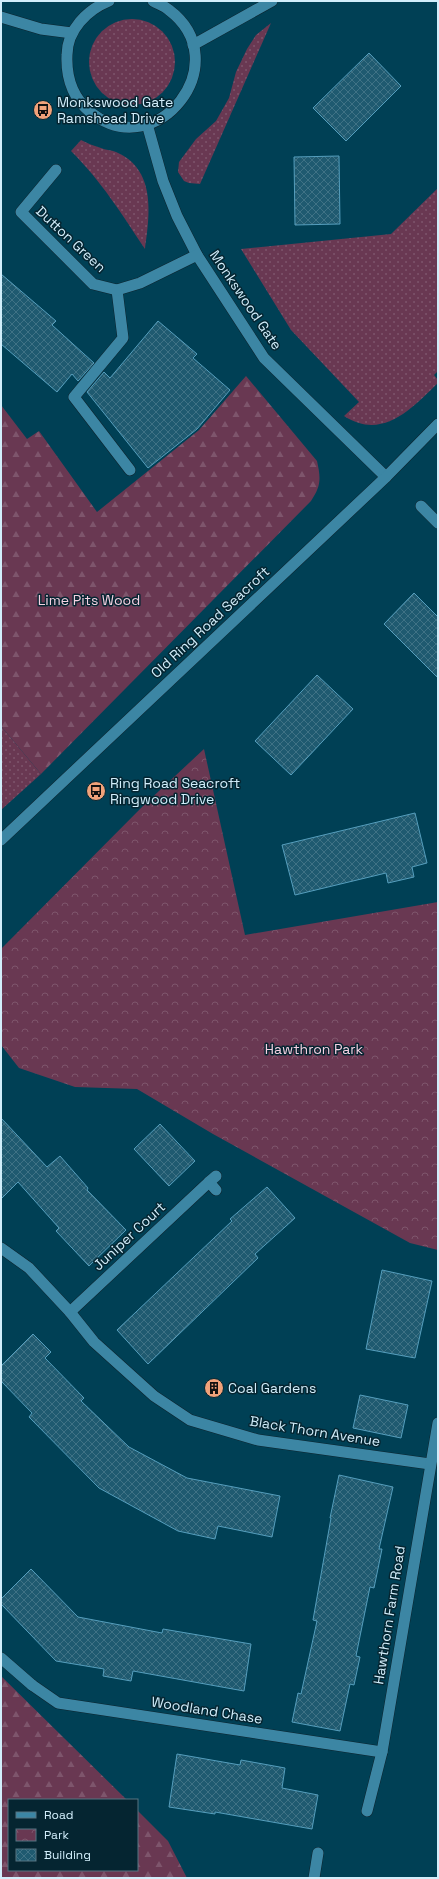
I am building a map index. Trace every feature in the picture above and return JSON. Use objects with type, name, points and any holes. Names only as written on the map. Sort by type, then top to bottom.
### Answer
[{"type":"street","points":[[109,1],[98,6],[83,18],[72,33],[67,52],[66,71],[72,89],[82,105],[97,117],[114,125],[134,127],[147,124],[168,115],[181,103],[190,88],[195,71],[195,54],[191,36],[182,22],[169,9],[153,1]]},
{"type":"street","points":[[193,45],[272,1]]},
{"type":"street","points":[[1,17],[41,29],[72,33]]},
{"type":"street","name":"Monkswood Gate","points":[[147,124],[163,181],[177,216],[198,255],[264,358],[386,477]]},
{"type":"street","name":"Dutton Green","points":[[56,170],[21,212],[93,284],[117,290]]},
{"type":"street","points":[[130,470],[74,397],[123,338],[117,290],[140,283],[198,255]]},
{"type":"street","name":"Old Ring Road Seacroft","points":[[1,840],[386,477],[438,424]]},
{"type":"street","points":[[421,506],[438,523]]},
{"type":"street","name":"Juniper Court","points":[[70,1312],[214,1183]]},
{"type":"street","name":"Black Thorn Avenue","points":[[1,1248],[29,1268],[70,1312],[94,1342],[154,1396],[190,1420],[258,1440],[430,1464]]},
{"type":"street","name":"Hawthorn Farm Road","points":[[367,1811],[382,1752],[438,1423]]},
{"type":"street","name":"Woodland Chase","points":[[1,1658],[32,1685],[58,1703],[382,1752]]},
{"type":"street","points":[[314,1878],[318,1852]]},
{"type":"green space","points":[[132,19],[148,22],[156,26],[168,38],[172,46],[175,62],[172,78],[168,86],[156,98],[148,102],[132,105],[116,102],[108,98],[96,86],[92,78],[89,62],[92,46],[96,38],[108,26],[116,22]]},
{"type":"green space","points":[[271,23],[200,184],[184,181],[178,172],[179,162],[196,139],[216,121],[229,98],[236,72],[247,49],[256,35]]},
{"type":"green space","points":[[81,140],[116,152],[129,160],[138,169],[144,181],[149,207],[145,249],[102,186],[71,151]]},
{"type":"green space","points":[[438,188],[438,371],[434,375],[438,380],[438,383],[418,402],[396,418],[384,423],[371,425],[358,423],[344,416],[359,402],[291,330],[241,249],[391,234]]},
{"type":"green space","name":"Lime Pits Wood","points":[[246,376],[317,461],[319,482],[317,491],[311,501],[41,774],[1,726],[1,405],[27,439],[39,431],[97,512],[199,430]]},
{"type":"green space","points":[[1,726],[41,774],[1,810]]},
{"type":"green space","name":"Hawthron Park","points":[[204,749],[245,935],[438,902],[438,1250],[410,1243],[213,1134],[137,1089],[75,1087],[19,1068],[1,1045],[1,949],[144,805]]},
{"type":"green space","points":[[1,1676],[126,1799],[8,1799],[8,1871],[138,1871],[138,1811],[168,1841],[187,1878],[1,1878]]},
{"type":"building","points":[[369,53],[401,86],[346,141],[313,108]]},
{"type":"building","points":[[339,156],[340,224],[295,225],[294,157]]},
{"type":"building","points":[[1,274],[56,321],[52,325],[94,363],[78,381],[72,374],[57,392],[1,344]]},
{"type":"building","points":[[158,321],[197,354],[193,358],[230,390],[197,429],[148,468],[87,392],[104,372],[110,378]]},
{"type":"building","points":[[414,593],[438,617],[438,678],[384,624]]},
{"type":"building","points":[[317,675],[353,709],[291,775],[255,741]]},
{"type":"building","points":[[415,813],[427,863],[412,867],[414,877],[388,883],[386,873],[295,895],[282,845]]},
{"type":"building","points":[[1,1118],[47,1167],[60,1156],[88,1188],[87,1190],[126,1230],[89,1266],[56,1231],[59,1228],[18,1182],[1,1199]]},
{"type":"building","points":[[160,1124],[195,1161],[169,1186],[134,1149]]},
{"type":"building","points":[[267,1187],[295,1218],[255,1254],[258,1258],[148,1364],[117,1330],[232,1221],[230,1219]]},
{"type":"building","points":[[382,1270],[432,1281],[415,1358],[366,1349]]},
{"type":"building","points":[[33,1334],[51,1352],[45,1358],[84,1398],[81,1401],[129,1447],[187,1478],[280,1496],[272,1537],[218,1526],[215,1539],[178,1531],[99,1488],[29,1417],[32,1413],[1,1381],[1,1366]]},
{"type":"building","points":[[360,1395],[408,1405],[401,1438],[353,1428]]},
{"type":"building","points":[[339,1475],[393,1487],[379,1549],[382,1549],[374,1588],[370,1587],[356,1656],[360,1657],[354,1685],[350,1684],[340,1731],[292,1722],[298,1693],[301,1694],[317,1621],[313,1620],[330,1518]]},
{"type":"building","points":[[31,1569],[78,1617],[162,1633],[163,1629],[251,1644],[244,1691],[133,1671],[131,1681],[103,1676],[104,1669],[56,1661],[1,1604],[1,1599]]},
{"type":"building","points":[[177,1754],[240,1765],[241,1760],[285,1768],[282,1788],[318,1795],[312,1829],[215,1812],[215,1814],[169,1807]]},
{"type":"place","name":"Monkswood Gate Ramshead Drive","points":[[43,110]]},
{"type":"place","name":"Ring Road Seacroft Ringwood Drive","points":[[96,791]]},
{"type":"place","name":"Coal Gardens","points":[[214,1388]]}]
